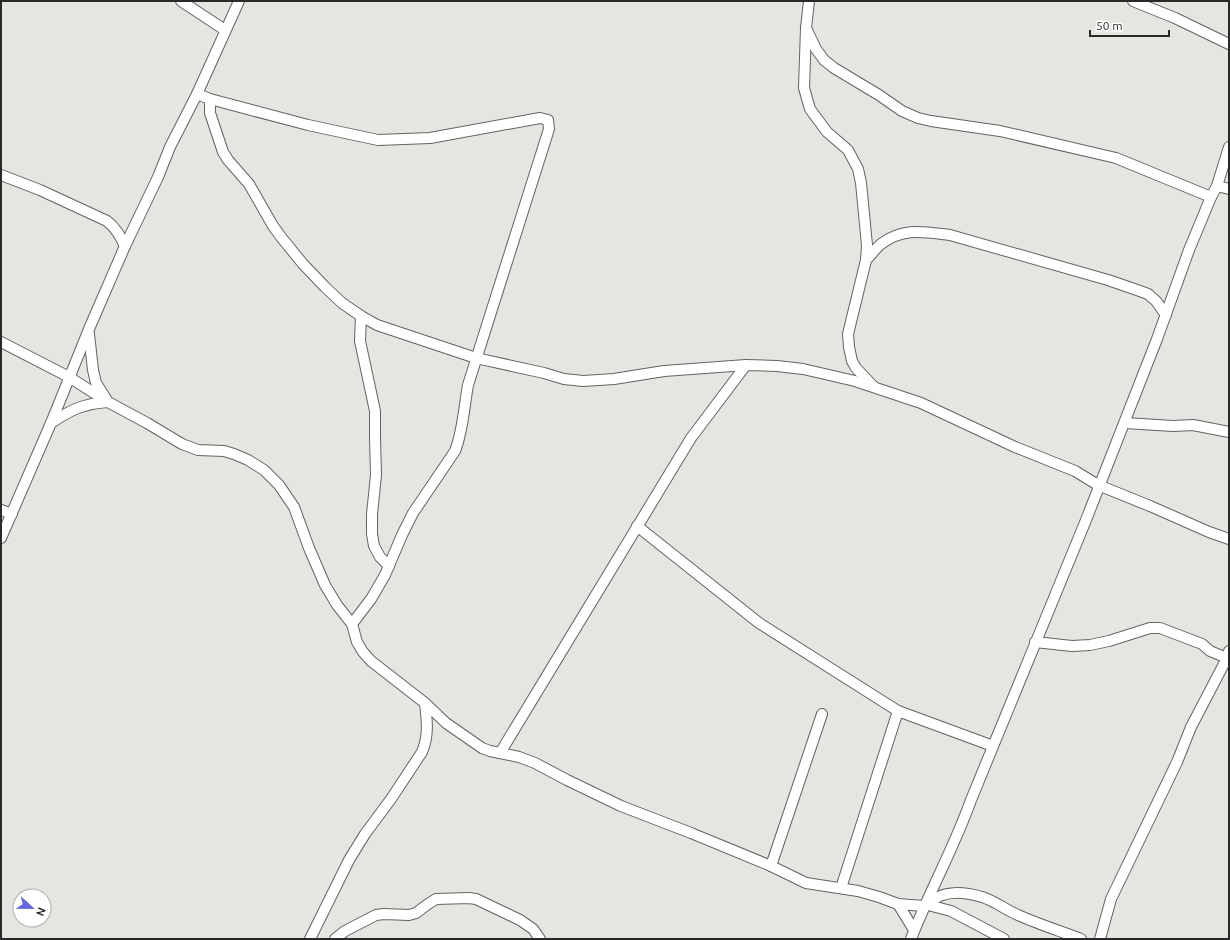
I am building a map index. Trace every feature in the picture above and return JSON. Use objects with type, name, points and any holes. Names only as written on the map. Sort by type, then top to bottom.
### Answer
[{"type":"street","points":[[180,1],[225,30]]},
{"type":"street","points":[[1,538],[125,246],[158,178],[170,147],[197,94],[239,1]]},
{"type":"street","points":[[809,1],[806,28],[804,88],[810,108],[827,132],[848,150],[858,170],[866,233],[866,260],[848,334],[852,361],[856,368],[873,386]]},
{"type":"street","points":[[1133,1],[1175,18],[1229,44]]},
{"type":"street","points":[[806,28],[816,49],[824,60],[834,68],[910,115],[931,120],[1000,131],[1116,158],[1211,197]]},
{"type":"street","points":[[197,94],[210,99],[308,125],[378,140],[430,138],[540,118],[548,120],[549,129],[476,358],[464,404],[459,441],[455,451],[408,522],[389,566],[371,598],[352,624]]},
{"type":"street","points":[[210,99],[210,113],[223,152],[249,184],[273,226],[303,264],[324,287],[360,316],[377,325],[476,358],[564,379],[583,381],[614,379],[664,371],[746,365],[803,369],[873,386],[906,397],[1015,447],[1075,471],[1098,486],[1229,539]]},
{"type":"street","points":[[912,935],[960,831],[1035,642],[1083,527],[1098,486],[1125,423],[1189,250],[1217,186],[1229,147]]},
{"type":"street","points":[[1,175],[40,190],[107,221],[118,232],[125,246]]},
{"type":"street","points":[[1217,186],[1229,189]]},
{"type":"street","points":[[866,260],[880,245],[895,235],[902,233],[927,232],[950,235],[1108,280],[1148,294],[1156,301],[1166,315]]},
{"type":"street","points":[[360,316],[360,341],[375,411],[374,437],[376,475],[372,508],[372,534],[374,546],[380,557],[389,566]]},
{"type":"street","points":[[89,329],[92,370],[96,383],[108,402]]},
{"type":"street","points":[[1,342],[69,377],[108,402],[189,448],[198,450],[224,451],[248,460],[264,470],[279,485],[294,507],[309,548],[325,585],[337,605],[352,624],[357,642],[363,652],[371,661],[425,703],[446,723],[482,748],[519,757],[535,763],[566,780],[621,806],[660,820],[771,866],[806,883],[858,891],[898,904],[926,905],[951,911],[1004,939]]},
{"type":"street","points":[[500,753],[690,438],[746,365]]},
{"type":"street","points":[[51,423],[76,408],[87,404],[108,402]]},
{"type":"street","points":[[1125,423],[1193,426],[1229,432]]},
{"type":"street","points":[[1,510],[12,514]]},
{"type":"street","points":[[637,526],[759,623],[898,711],[993,746]]},
{"type":"street","points":[[1035,642],[1072,646],[1090,645],[1109,641],[1150,628],[1160,628],[1202,644],[1210,651],[1228,655],[1191,727],[1177,762],[1111,899],[1100,939]]},
{"type":"street","points":[[310,939],[349,860],[424,748],[427,736],[425,703]]},
{"type":"street","points":[[841,888],[898,711]]},
{"type":"street","points":[[771,866],[822,714]]},
{"type":"street","points":[[926,905],[933,899],[950,893],[983,897],[1018,915],[1081,939]]},
{"type":"street","points":[[334,939],[345,931],[376,915],[416,914],[428,904],[436,900],[469,898],[520,920],[533,929],[540,939]]},
{"type":"street","points":[[898,904],[912,935]]}]
